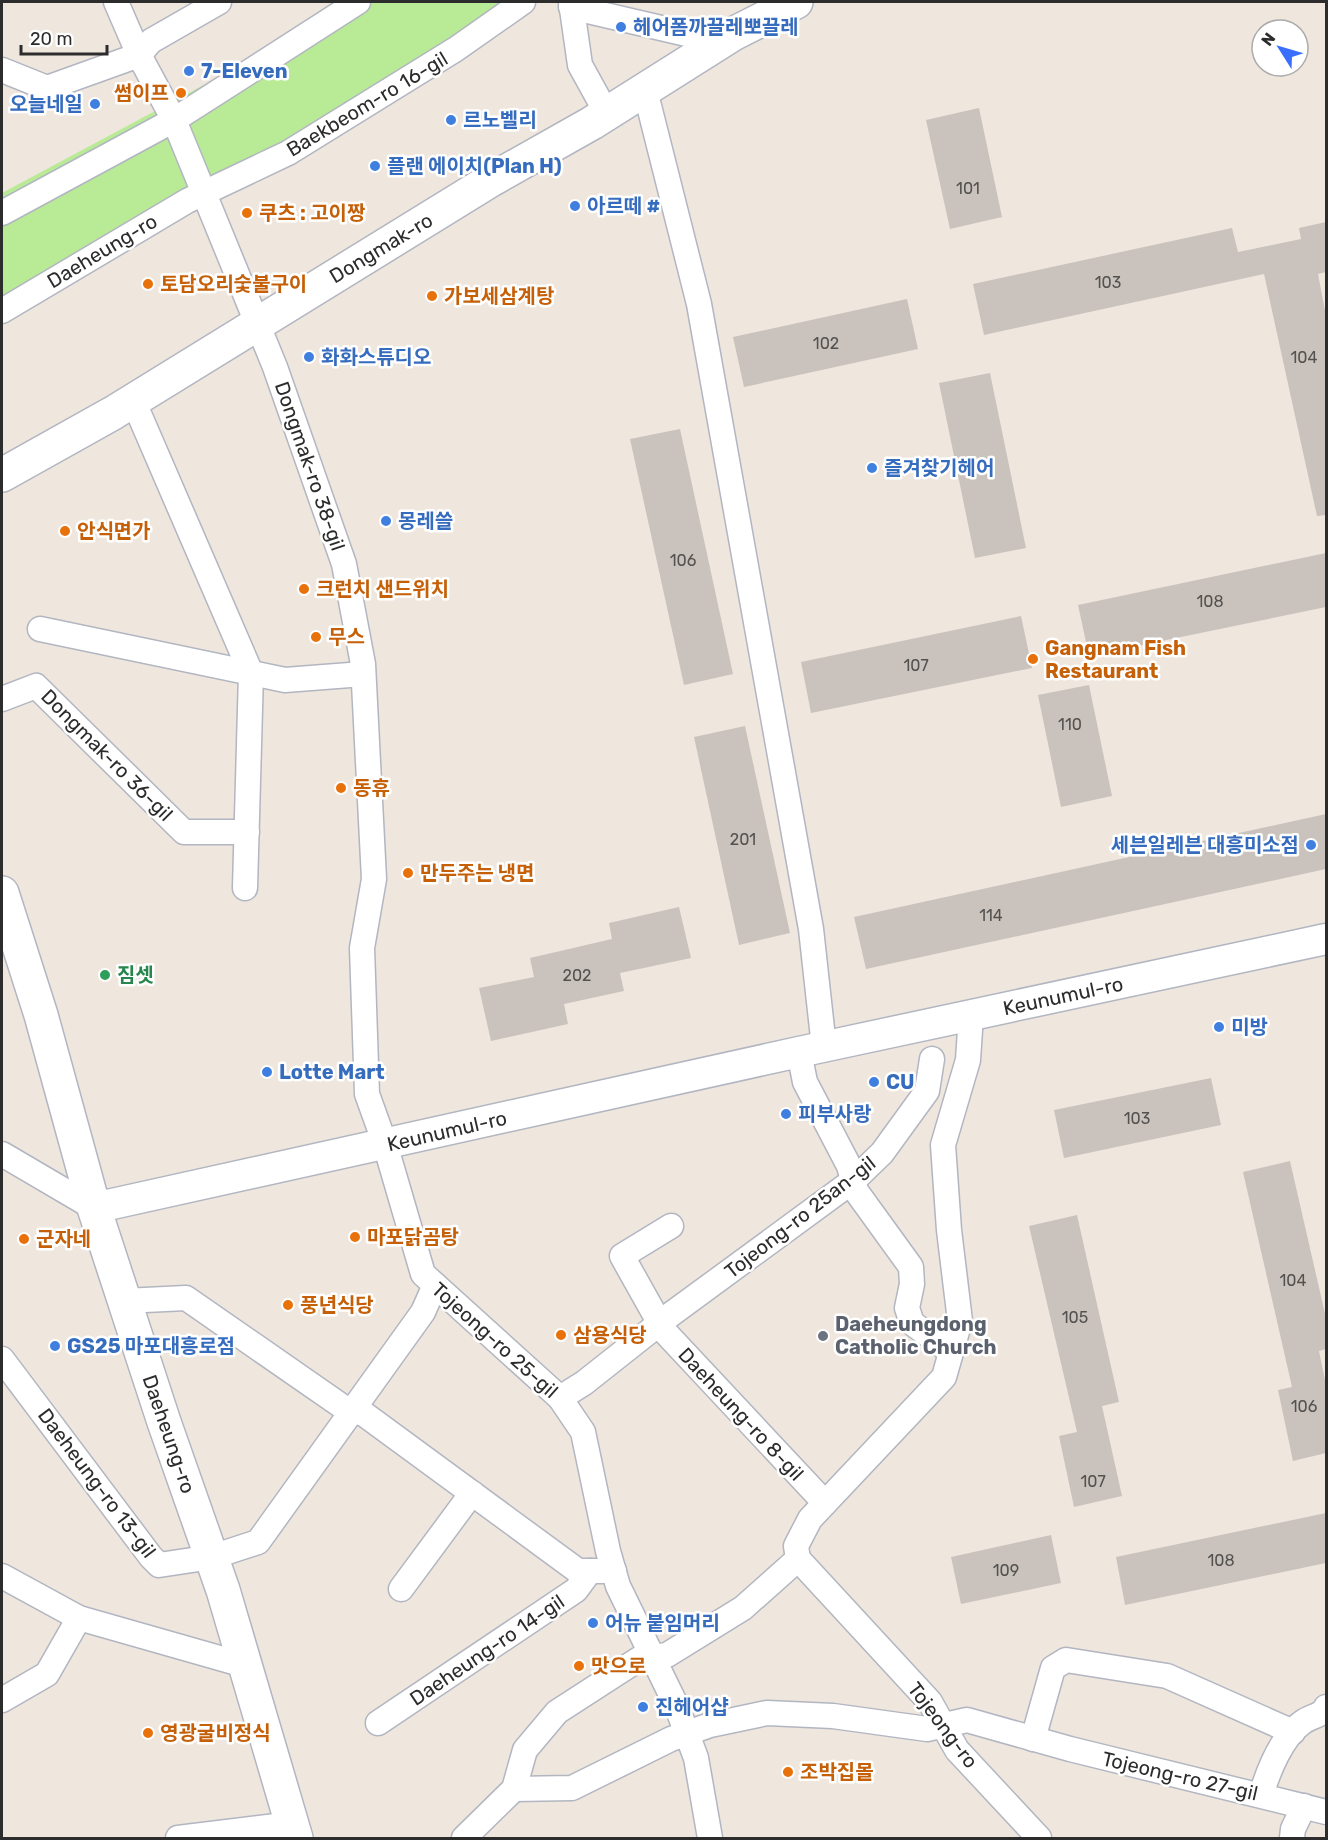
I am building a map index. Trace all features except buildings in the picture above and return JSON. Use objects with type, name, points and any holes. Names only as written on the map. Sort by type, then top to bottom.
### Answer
[{"type":"main road","name":"Dongmak-ro","points":[[2,475],[133,400],[491,180],[607,114],[721,42],[796,2]]},
{"type":"main road","name":"Daeheung-ro","points":[[2,893],[41,1015],[94,1208],[223,1590],[294,1831]]},
{"type":"street","points":[[116,2],[139,55],[174,120],[256,324]]},
{"type":"street","points":[[2,70],[47,88],[139,55],[151,41],[219,2]]},
{"type":"street","points":[[2,213],[174,120],[358,2]]},
{"type":"street","name":"Baekbeom-ro 16-gil","points":[[203,193],[288,153],[456,49],[524,2]]},
{"type":"street","points":[[607,114],[580,65],[571,4],[721,42]]},
{"type":"street","points":[[645,90],[699,304],[812,929],[811,1049],[805,1082],[849,1166],[856,1191],[911,1267],[912,1284],[907,1308],[912,1323],[951,1352]]},
{"type":"street","name":"Daeheung-ro","points":[[2,310],[203,193]]},
{"type":"street","name":"Dongmak-ro 38-gil","points":[[256,324],[275,367],[344,564],[363,674],[374,879],[362,948],[367,1094],[385,1144]]},
{"type":"street","points":[[133,400],[251,673],[245,888]]},
{"type":"street","points":[[40,629],[285,680],[363,674]]},
{"type":"street","name":"Dongmak-ro 36-gil","points":[[2,699],[36,686],[184,832],[247,832]]},
{"type":"street","name":"Keunumul-ro","points":[[94,1208],[811,1049],[1326,939]]},
{"type":"street","points":[[464,1839],[514,1789],[525,1750],[557,1712],[639,1659],[667,1654],[743,1608],[798,1559],[796,1546],[810,1518],[944,1377],[960,1320],[949,1230],[943,1145],[968,1060],[971,1015]]},
{"type":"street","name":"Tojeong-ro 25an-gil","points":[[560,1398],[584,1383],[659,1324],[854,1180],[882,1153],[927,1091],[932,1059]]},
{"type":"street","name":"Tojeong-ro 25-gil","points":[[385,1144],[423,1274],[560,1398],[583,1432],[602,1571],[618,1586],[677,1707],[696,1758],[710,1839]]},
{"type":"street","points":[[2,1154],[94,1208]]},
{"type":"street","points":[[659,1324],[622,1256],[671,1226]]},
{"type":"street","points":[[212,1557],[258,1542],[423,1312],[435,1285]]},
{"type":"street","name":"Daeheung-ro 14-gil","points":[[124,1301],[186,1298],[343,1407],[364,1414],[578,1571],[602,1571]]},
{"type":"street","name":"Daeheung-ro 8-gil","points":[[659,1324],[825,1503]]},
{"type":"street","name":"Daeheung-ro 13-gil","points":[[2,1359],[159,1565],[212,1557]]},
{"type":"street","points":[[400,1589],[472,1493]]},
{"type":"street","name":"Tojeong-ro","points":[[798,1559],[930,1702],[957,1750],[1039,1839]]},
{"type":"street","name":"Daeheung-ro 14-gil","points":[[378,1723],[602,1571]]},
{"type":"street","points":[[2,1576],[79,1618],[244,1665]]},
{"type":"street","points":[[2,1700],[48,1674],[79,1618]]},
{"type":"street","points":[[1033,1739],[1053,1668],[1066,1660],[1167,1676],[1293,1732]]},
{"type":"street","points":[[1261,1795],[1281,1747],[1302,1722],[1324,1712],[1326,1707]]},
{"type":"street","name":"Tojeong-ro 27-gil","points":[[514,1789],[572,1788],[671,1739],[710,1725],[767,1713],[832,1716],[927,1729],[967,1720],[1033,1739],[1315,1809]]},
{"type":"street","points":[[1292,1839],[1293,1829],[1315,1809]]},
{"type":"street","points":[[178,1839],[294,1831]]},
{"type":"green space","points":[[333,2],[509,2],[287,145],[2,308],[2,193],[226,73]]},
{"type":"place","name":"헤어폼까끌레뽀끌레","points":[[621,27]]},
{"type":"place","name":"7-Eleven","points":[[189,71]]},
{"type":"place","name":"썸이프","points":[[181,93]]},
{"type":"place","name":"오늘네일","points":[[95,104]]},
{"type":"place","name":"르노벨리","points":[[451,120]]},
{"type":"place","name":"플랜 에이치(Plan H)","points":[[375,166]]},
{"type":"place","name":"아르떼 #","points":[[575,206]]},
{"type":"place","name":"쿠츠 : 고이짱","points":[[247,213]]},
{"type":"place","name":"토담오리숯불구이","points":[[148,284]]},
{"type":"place","name":"가보세삼계탕","points":[[432,296]]},
{"type":"place","name":"화화스튜디오","points":[[309,357]]},
{"type":"place","name":"즐겨찾기헤어","points":[[872,468]]},
{"type":"place","name":"몽레쓸","points":[[386,521]]},
{"type":"place","name":"안식면가","points":[[65,531]]},
{"type":"place","name":"크런치 샌드위치","points":[[304,589]]},
{"type":"place","name":"무스","points":[[316,637]]},
{"type":"place","name":"Gangnam Fish Restaurant","points":[[1033,659]]},
{"type":"place","name":"동휴","points":[[341,788]]},
{"type":"place","name":"세븐일레븐 대흥미소점","points":[[1311,845]]},
{"type":"place","name":"만두주는 냉면","points":[[408,873]]},
{"type":"place","name":"짐셋","points":[[105,975]]},
{"type":"place","name":"미방","points":[[1219,1027]]},
{"type":"place","name":"Lotte Mart","points":[[267,1072]]},
{"type":"place","name":"CU","points":[[874,1082]]},
{"type":"place","name":"피부사랑","points":[[786,1114]]},
{"type":"place","name":"마포닭곰탕","points":[[355,1237]]},
{"type":"place","name":"군자네","points":[[24,1239]]},
{"type":"place","name":"풍년식당","points":[[288,1305]]},
{"type":"place","name":"삼용식당","points":[[561,1335]]},
{"type":"place","name":"Daeheungdong Catholic Church","points":[[823,1336]]},
{"type":"place","name":"GS25 마포대흥로점","points":[[55,1346]]},
{"type":"place","name":"어뉴 붙임머리","points":[[593,1623]]},
{"type":"place","name":"맛으로","points":[[579,1666]]},
{"type":"place","name":"진헤어샵","points":[[643,1707]]},
{"type":"place","name":"영광굴비정식","points":[[148,1733]]},
{"type":"place","name":"조박집몰","points":[[788,1772]]}]
